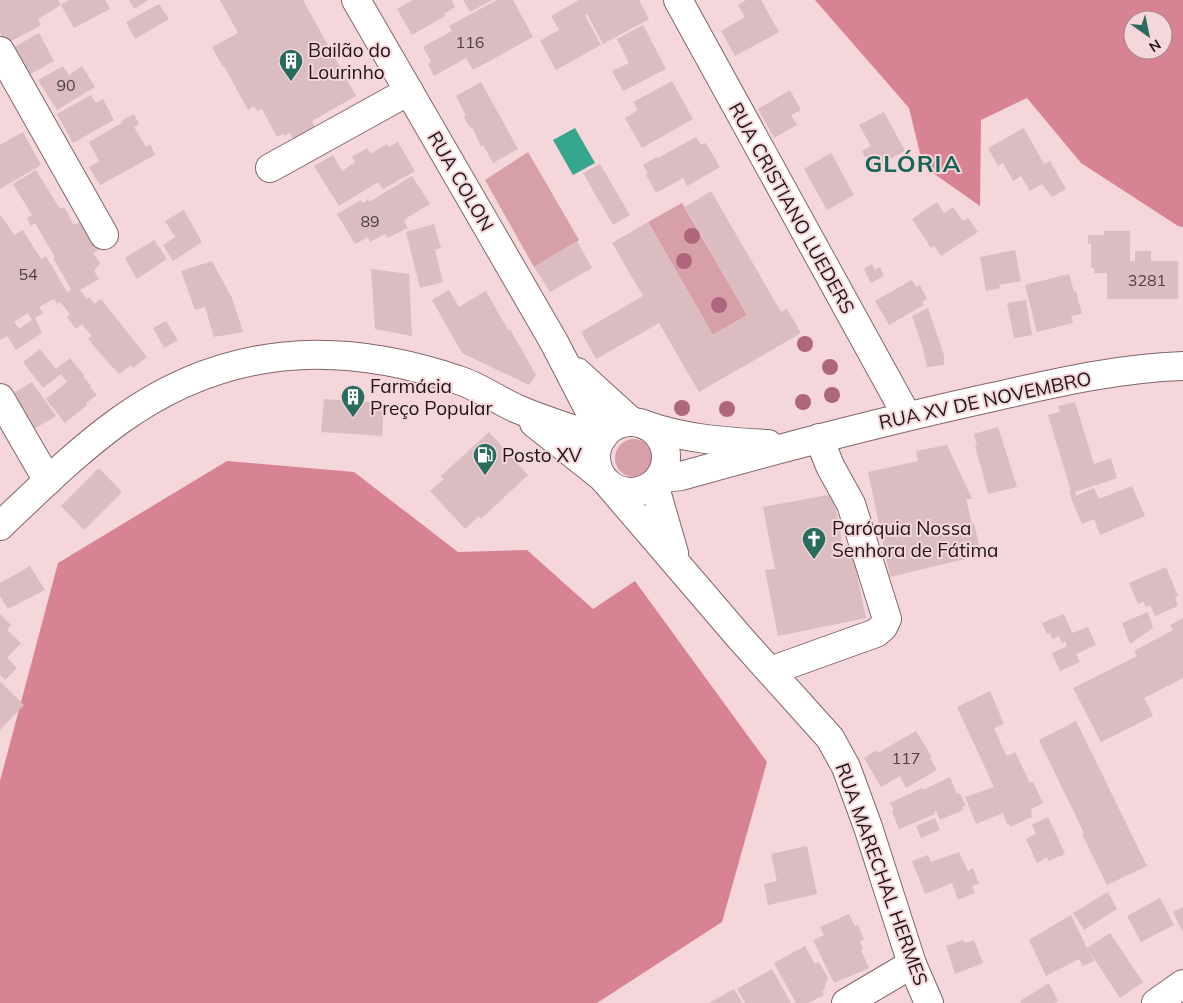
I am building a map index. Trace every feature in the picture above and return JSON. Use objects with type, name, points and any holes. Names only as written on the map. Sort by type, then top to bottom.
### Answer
[{"type":"street","name":"RUA COLON","points":[[356,0],[565,361],[602,438]]},
{"type":"street","name":"RUA CRISTIANO LUEDERS","points":[[678,0],[906,416]]},
{"type":"street","points":[[0,51],[104,235]]},
{"type":"street","points":[[270,168],[409,91]]},
{"type":"street","points":[[0,526],[100,436],[147,402],[211,372],[270,357],[310,354],[353,356],[393,362],[460,380],[515,408],[602,438]]},
{"type":"street","name":"RUA COLON","points":[[565,361],[637,423]]},
{"type":"street","name":"RUA XV DE NOVEMBRO","points":[[656,481],[906,416],[1057,382],[1113,372],[1183,366]]},
{"type":"street","points":[[0,398],[48,482]]},
{"type":"street","points":[[515,408],[605,481],[618,490],[638,491],[656,481],[665,460],[660,438],[637,423],[621,424],[611,428],[602,438],[596,456],[597,467],[605,481]]},
{"type":"street","name":"RUA XV DE NOVEMBRO","points":[[637,423],[688,437],[727,442],[789,446]]},
{"type":"street","points":[[770,671],[876,633],[888,619],[851,504],[830,466],[819,438]]},
{"type":"street","name":"RUA MARECHAL HERMES","points":[[605,481],[830,738],[846,767],[868,827],[912,964],[929,1003]]},
{"type":"street","name":"RUA MARECHAL HERMES","points":[[656,481],[677,564]]},
{"type":"street","points":[[846,1003],[912,964]]},
{"type":"street","points":[[1156,1003],[1183,984]]},
{"type":"shaded area","points":[[815,0],[1183,0],[1183,227],[1178,226],[1081,163],[1027,98],[981,120],[980,206],[923,166],[909,108]]},
{"type":"shaded area","points":[[575,128],[595,163],[573,175],[553,140]]},
{"type":"shaded area","points":[[528,152],[579,240],[534,267],[485,180]]},
{"type":"shaded area","points":[[682,203],[747,315],[713,335],[648,222]]},
{"type":"shaded area","points":[[634,439],[641,440],[647,445],[652,451],[652,465],[647,471],[641,476],[634,477],[627,476],[621,471],[616,465],[615,458],[616,451],[621,445],[627,440]]},
{"type":"shaded area","points":[[227,461],[354,472],[458,552],[527,550],[593,609],[635,581],[767,762],[722,922],[597,1003],[0,1003],[0,781],[58,563]]},
{"type":"building","points":[[0,0],[58,0],[61,5],[38,19],[41,25],[6,44],[0,33]]},
{"type":"building","points":[[69,0],[105,0],[110,9],[74,28],[61,5]]},
{"type":"building","points":[[129,0],[148,0],[134,9]]},
{"type":"building","name":"Bailão do Lourinho","points":[[220,0],[303,0],[356,96],[312,121],[316,129],[295,142],[290,133],[277,137],[262,109],[257,111],[254,106],[248,110],[212,47],[238,33]]},
{"type":"building","points":[[413,0],[452,0],[455,7],[444,14],[445,16],[412,35],[397,9]]},
{"type":"building","points":[[463,0],[492,0],[470,12]]},
{"type":"building","points":[[497,0],[513,0],[533,37],[473,70],[466,58],[434,76],[428,64],[431,62],[423,47],[452,31],[449,26]]},
{"type":"building","points":[[579,0],[639,0],[649,19],[603,44],[587,14],[585,16],[601,45],[556,70],[540,41],[559,30],[551,16]]},
{"type":"building","points":[[746,0],[761,0],[779,32],[735,56],[721,31],[745,17],[738,5]]},
{"type":"building","points":[[159,4],[169,19],[135,39],[126,22]]},
{"type":"building","points":[[643,25],[666,69],[623,91],[612,71],[629,63],[617,39]]},
{"type":"building","points":[[39,33],[54,61],[29,75],[14,47]]},
{"type":"building","points":[[63,66],[69,75],[82,66],[95,87],[57,110],[38,80]]},
{"type":"building","points":[[672,81],[693,119],[642,148],[625,118],[638,110],[633,102]]},
{"type":"building","points":[[481,82],[518,149],[493,163],[483,145],[481,146],[472,127],[470,128],[456,96]]},
{"type":"building","points":[[790,90],[801,110],[791,115],[797,125],[774,138],[758,109]]},
{"type":"building","points":[[91,95],[96,103],[103,99],[114,120],[73,143],[57,114]]},
{"type":"building","points":[[884,112],[905,151],[871,169],[862,151],[871,146],[859,125]]},
{"type":"building","points":[[134,114],[139,124],[134,127],[146,147],[150,144],[155,155],[100,185],[89,167],[99,161],[89,142]]},
{"type":"building","points":[[1024,128],[1044,164],[1050,161],[1066,189],[1052,197],[1042,184],[1030,191],[1021,176],[1013,181],[1003,163],[998,166],[988,148]]},
{"type":"building","points":[[23,132],[41,165],[0,189],[0,145]]},
{"type":"building","points":[[696,137],[701,145],[706,143],[720,167],[687,186],[683,178],[656,193],[643,165]]},
{"type":"building","points":[[398,142],[415,171],[383,189],[378,182],[339,206],[314,166],[333,155],[342,171],[355,162],[352,157],[367,148],[371,154],[387,144],[389,147]]},
{"type":"building","points":[[831,153],[854,195],[827,210],[804,169]]},
{"type":"building","points":[[600,164],[630,215],[613,225],[583,173]]},
{"type":"building","points":[[36,170],[60,209],[64,207],[74,225],[84,220],[100,249],[93,253],[100,263],[94,271],[99,279],[80,290],[87,299],[89,297],[95,304],[101,299],[147,357],[133,368],[131,365],[119,374],[88,338],[92,336],[82,324],[76,329],[67,317],[70,314],[60,302],[57,304],[54,299],[39,307],[43,313],[35,318],[42,333],[16,350],[7,336],[0,340],[1,215],[14,235],[23,230],[41,259],[46,256],[67,292],[71,289],[35,223],[31,226],[27,218],[32,215],[13,184]],"holes":[[[28,313],[32,320],[19,329],[14,322]]]},
{"type":"building","points":[[412,176],[430,204],[405,219],[404,221],[408,228],[387,238],[385,234],[370,242],[368,237],[355,244],[337,214],[361,200],[363,203],[368,199],[369,202]]},
{"type":"building","points":[[711,191],[781,312],[787,309],[801,333],[699,392],[659,323],[596,359],[581,332],[643,296],[612,243],[648,222],[713,335],[747,315],[685,207]]},
{"type":"building","points":[[937,202],[944,213],[953,207],[963,221],[968,218],[978,232],[941,256],[934,246],[931,248],[912,219]]},
{"type":"building","points":[[184,210],[202,242],[173,261],[163,245],[175,237],[165,221]]},
{"type":"building","points":[[434,224],[441,248],[435,250],[443,282],[420,288],[406,232]]},
{"type":"building","points":[[1104,231],[1130,231],[1130,261],[1135,261],[1135,251],[1151,251],[1151,261],[1178,261],[1178,299],[1107,299],[1107,273],[1094,273],[1094,268],[1091,268],[1091,243],[1088,244],[1088,235],[1104,235]]},
{"type":"building","points":[[154,240],[167,259],[137,279],[125,258]]},
{"type":"building","points":[[577,241],[592,268],[550,292],[534,267]]},
{"type":"building","points":[[1015,250],[1021,281],[999,285],[1000,288],[986,291],[980,257]]},
{"type":"building","points":[[212,261],[232,298],[243,332],[214,337],[205,307],[195,310],[181,271]]},
{"type":"building","points":[[872,264],[875,270],[880,267],[884,276],[871,283],[864,269]]},
{"type":"building","points":[[371,269],[409,274],[412,336],[375,329]]},
{"type":"building","points":[[1069,274],[1082,314],[1071,316],[1073,323],[1037,332],[1025,285]]},
{"type":"building","points":[[912,280],[916,287],[920,285],[927,299],[922,302],[924,305],[889,325],[875,301]]},
{"type":"building","points":[[449,290],[459,307],[486,291],[536,375],[529,385],[462,353],[432,300]]},
{"type":"building","points":[[1026,300],[1032,335],[1014,338],[1007,303]]},
{"type":"building","points":[[928,308],[944,355],[944,365],[927,367],[912,316]]},
{"type":"building","points":[[166,321],[178,340],[164,348],[153,328]]},
{"type":"building","points":[[40,349],[56,369],[70,358],[97,395],[65,423],[46,399],[67,382],[61,374],[43,388],[23,362]]},
{"type":"building","points":[[32,382],[56,416],[32,430],[12,394]]},
{"type":"building","name":"Farmácia Preço Popular","points":[[324,399],[384,403],[382,436],[321,432]]},
{"type":"building","points":[[1075,402],[1094,464],[1111,458],[1117,478],[1075,492],[1076,496],[1071,498],[1069,491],[1071,491],[1048,415],[1060,412],[1058,406]]},
{"type":"building","points":[[998,427],[1017,487],[988,494],[975,445],[977,445],[974,434]]},
{"type":"building","name":"Posto XV","points":[[489,432],[528,475],[481,519],[479,516],[465,529],[430,491],[444,479],[441,476]]},
{"type":"building","points":[[947,445],[972,499],[966,499],[972,524],[974,523],[981,555],[890,577],[868,472],[918,461],[916,451]]},
{"type":"building","points":[[99,468],[122,492],[84,530],[61,506]]},
{"type":"building","points":[[1132,486],[1145,516],[1100,535],[1094,519],[1082,524],[1071,498],[1094,488],[1099,499]]},
{"type":"building","name":"Paróquia Nossa Senhora de Fátima","points":[[833,494],[844,552],[852,551],[866,618],[778,636],[765,570],[775,569],[763,507]]},
{"type":"building","points":[[30,566],[45,590],[8,609],[0,596],[0,583]]},
{"type":"building","points":[[1166,567],[1178,596],[1175,597],[1178,606],[1155,616],[1150,605],[1146,607],[1144,602],[1138,604],[1129,583]]},
{"type":"building","points":[[1148,612],[1153,628],[1130,644],[1122,623]]},
{"type":"building","points":[[0,614],[11,625],[7,630],[21,643],[7,658],[17,668],[5,680],[0,675]]},
{"type":"building","points":[[1064,614],[1072,633],[1088,627],[1096,645],[1076,654],[1080,662],[1060,671],[1052,653],[1067,646],[1065,641],[1062,643],[1059,636],[1052,639],[1050,633],[1047,634],[1042,623]]},
{"type":"building","points":[[1183,618],[1183,678],[1144,698],[1153,716],[1101,742],[1073,688],[1137,656],[1134,651],[1173,630],[1170,625]]},
{"type":"building","points":[[0,681],[24,705],[0,730]]},
{"type":"building","points":[[990,691],[1004,724],[994,728],[1001,744],[1007,756],[1015,752],[1030,783],[1033,782],[1043,803],[1031,809],[1032,817],[1010,827],[1003,813],[976,824],[965,797],[994,787],[957,707]]},
{"type":"building","points":[[1076,721],[1147,866],[1107,885],[1039,740]]},
{"type":"building","points":[[916,731],[932,757],[930,758],[937,770],[906,788],[900,776],[881,787],[864,758],[876,750],[878,753]]},
{"type":"building","points":[[950,777],[957,794],[960,793],[966,806],[962,807],[963,810],[940,820],[936,811],[934,812],[935,814],[899,829],[890,803]]},
{"type":"building","points":[[1048,817],[1065,854],[1049,861],[1047,857],[1037,863],[1026,839],[1036,834],[1032,825]]},
{"type":"building","points":[[935,818],[940,830],[921,838],[916,826]]},
{"type":"building","points":[[807,846],[817,894],[768,905],[764,884],[777,881],[771,854]]},
{"type":"building","points":[[959,852],[968,871],[973,868],[979,884],[972,886],[975,893],[958,900],[952,883],[925,894],[912,861],[928,855],[931,862]]},
{"type":"building","points":[[1108,892],[1117,909],[1084,930],[1073,913]]},
{"type":"building","points":[[1160,898],[1174,925],[1141,942],[1127,916]]},
{"type":"building","points":[[1183,907],[1183,932],[1173,912]]},
{"type":"building","points":[[849,914],[855,926],[858,925],[864,940],[860,941],[863,950],[861,950],[869,968],[834,983],[813,940],[824,935],[820,927]]},
{"type":"building","points":[[1071,915],[1087,948],[1110,933],[1143,982],[1120,998],[1089,951],[1094,961],[1083,966],[1079,959],[1046,976],[1029,940]]},
{"type":"building","points":[[963,940],[965,943],[974,940],[983,963],[955,974],[946,946]]},
{"type":"building","points":[[805,946],[815,964],[819,962],[828,978],[822,991],[824,995],[808,1003],[796,1003],[774,963]]},
{"type":"building","points":[[772,969],[791,1003],[745,1003],[737,989]]},
{"type":"building","points":[[1049,983],[1058,1001],[1055,1003],[1021,1003],[1020,1001]]},
{"type":"building","points":[[734,989],[742,1003],[709,1003]]},
{"type":"place","name":"Bailão do Lourinho","points":[[291,82]]},
{"type":"place","name":"Farmácia Preço Popular","points":[[353,418]]},
{"type":"place","name":"Posto XV","points":[[485,476]]},
{"type":"place","name":"Paróquia Nossa Senhora de Fátima","points":[[814,560]]},
{"type":"district","name":"GLÓRIA","points":[[913,164]]}]
